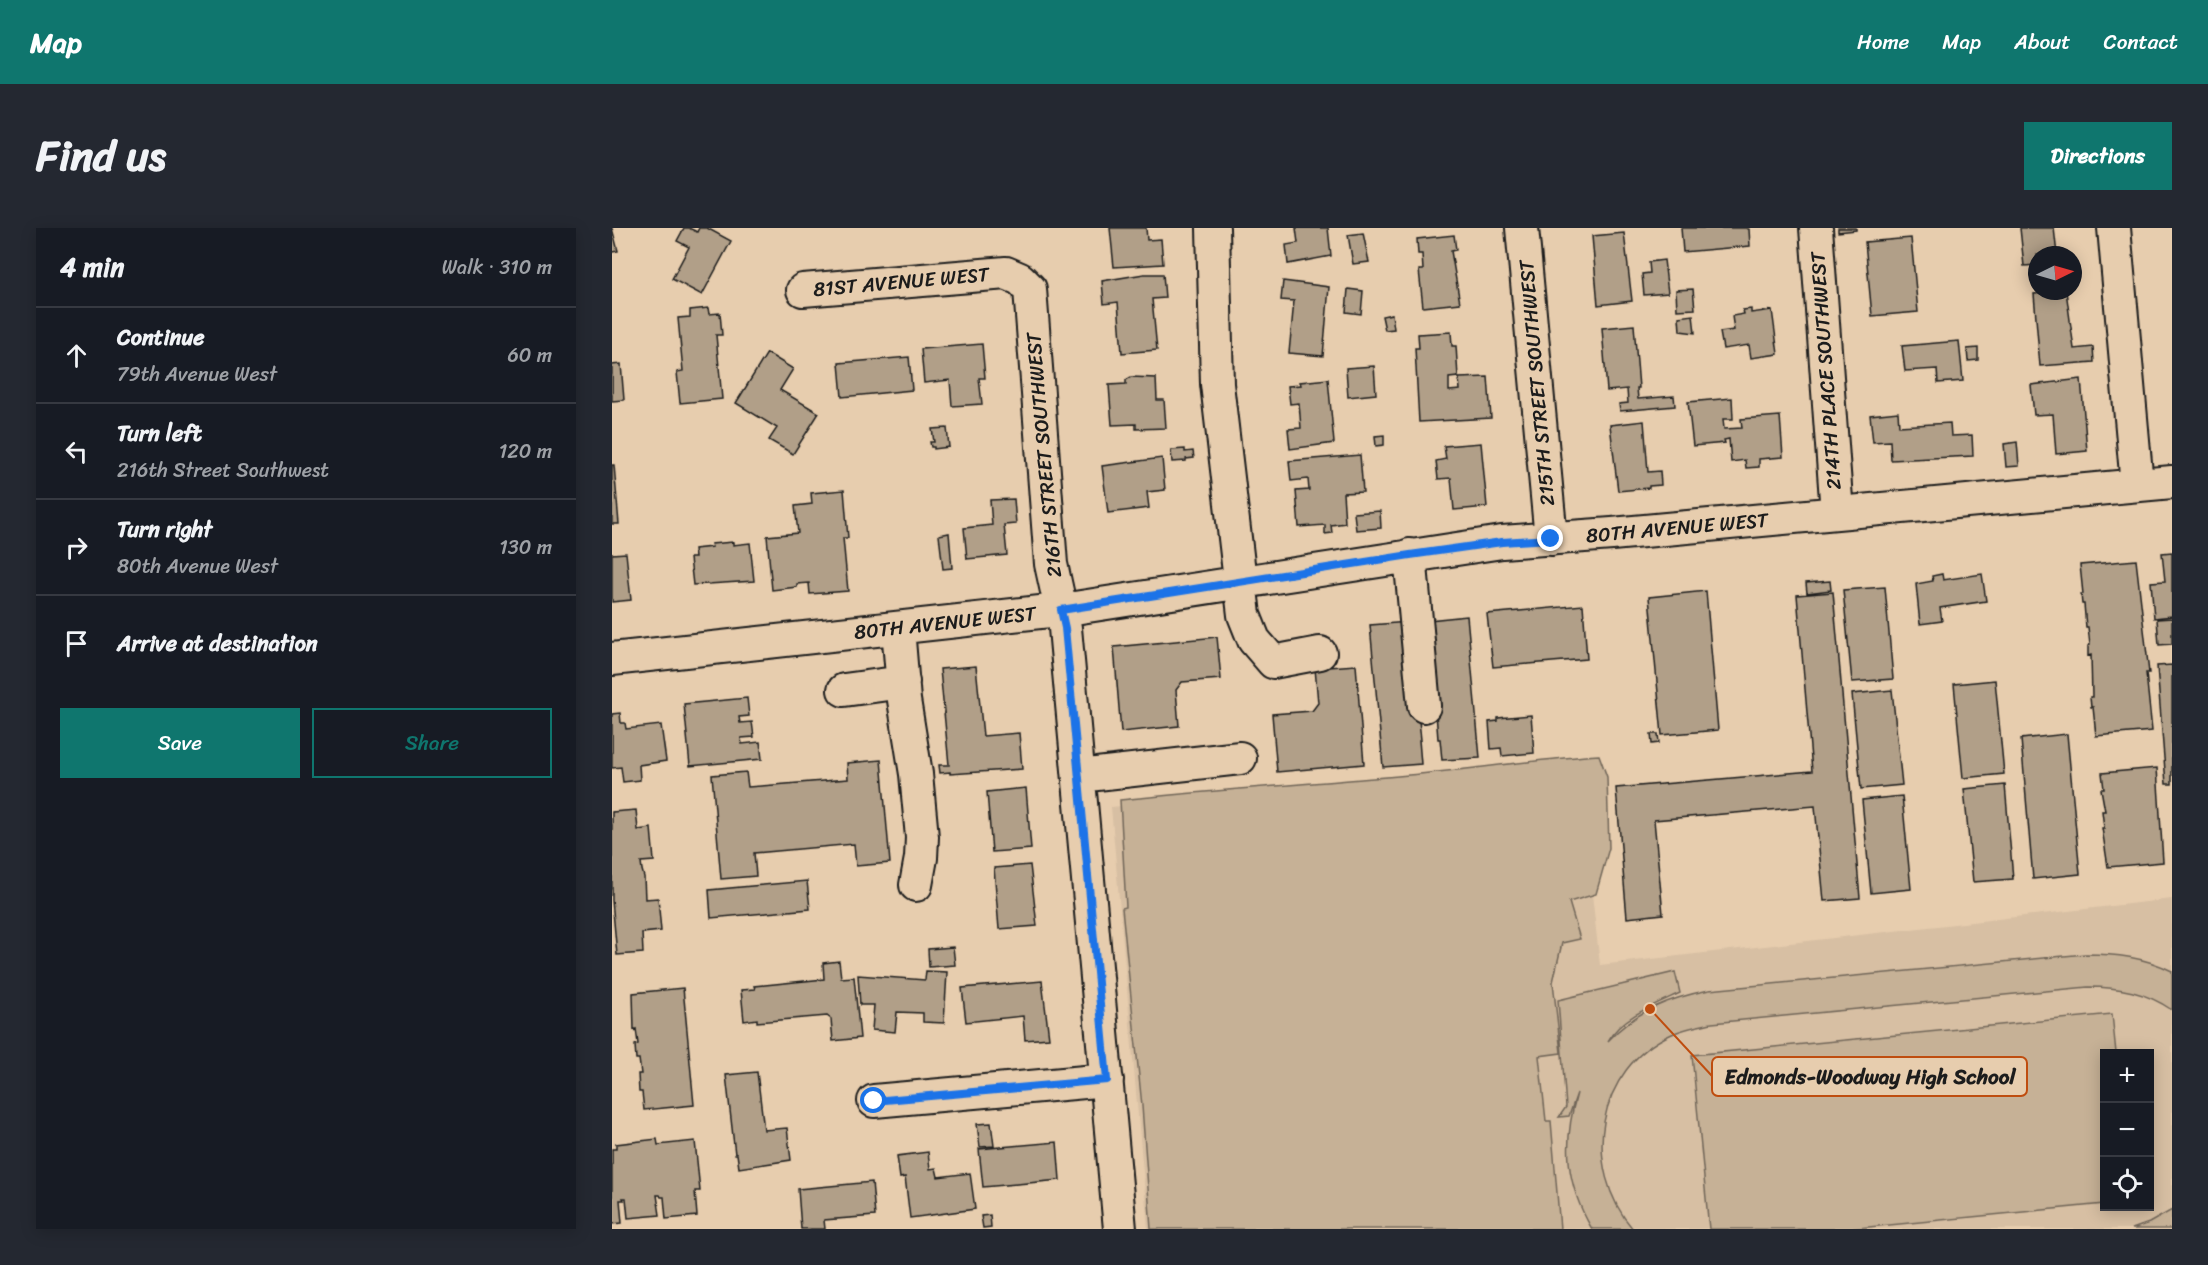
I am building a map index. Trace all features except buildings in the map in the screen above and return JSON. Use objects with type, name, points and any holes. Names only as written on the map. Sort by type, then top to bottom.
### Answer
[{"type":"street","points":[[1213,228],[1217,384],[1244,615],[1254,640],[1273,662],[1320,653]]},
{"type":"street","name":"215TH STREET SOUTHWEST","points":[[1522,228],[1551,539]]},
{"type":"street","name":"214TH PLACE SOUTHWEST","points":[[1816,228],[1837,513]]},
{"type":"street","points":[[2114,228],[2137,485]]},
{"type":"street","name":"81ST AVENUE WEST","points":[[803,290],[1006,273],[1020,279],[1030,289]]},
{"type":"street","name":"216TH STREET SOUTHWEST","points":[[1030,289],[1051,564],[1065,628],[1120,1229]]},
{"type":"street","name":"80TH AVENUE WEST","points":[[612,659],[1061,610],[1502,542],[2172,482]]},
{"type":"street","points":[[1410,555],[1424,706]]},
{"type":"street","points":[[898,628],[922,837],[916,885]]},
{"type":"street","points":[[844,690],[903,682]]},
{"type":"street","points":[[1079,776],[1240,758]]},
{"type":"street","points":[[874,1101],[1107,1080]]},
{"type":"shaded area","points":[[1599,755],[1607,777],[1609,848],[1596,894],[1569,902],[1580,939],[1562,943],[1553,982],[1561,1053],[1539,1056],[1546,1121],[1551,1121],[1560,1229],[1151,1229],[1142,1106],[1122,908],[1126,907],[1120,800],[1398,776]]},
{"type":"shaded area","points":[[1577,762],[1600,965],[2172,899],[2172,1229],[1148,1229],[1111,807]]},
{"type":"shaded area","points":[[2085,954],[2130,957],[2151,962],[2172,971],[2172,1010],[2152,999],[2132,992],[2088,987],[1712,1023],[1672,1034],[1646,1050],[1626,1070],[1612,1095],[1604,1121],[1602,1149],[1606,1178],[1617,1205],[1633,1229],[1592,1229],[1576,1195],[1569,1163],[1568,1146],[1577,1093],[1569,1116],[1559,1117],[1566,1107],[1558,1000],[1675,972],[1680,993],[1630,1018],[1614,1032],[1608,1041],[1630,1022],[1654,1007],[1709,990]]},
{"type":"shaded area","points":[[2112,1014],[2116,1049],[2100,1049],[2100,1204],[1848,1229],[1709,1229],[1692,1055]]},
{"type":"shaded area","points":[[2172,1210],[2172,1229],[2132,1229],[2149,1223]]},
{"type":"place","name":"Edmonds-Woodway High School","points":[[1650,1009]]},
{"type":"route","points":[[874,1101],[1107,1080],[1065,628],[1061,610],[1410,555],[1502,542],[1551,539]]}]
